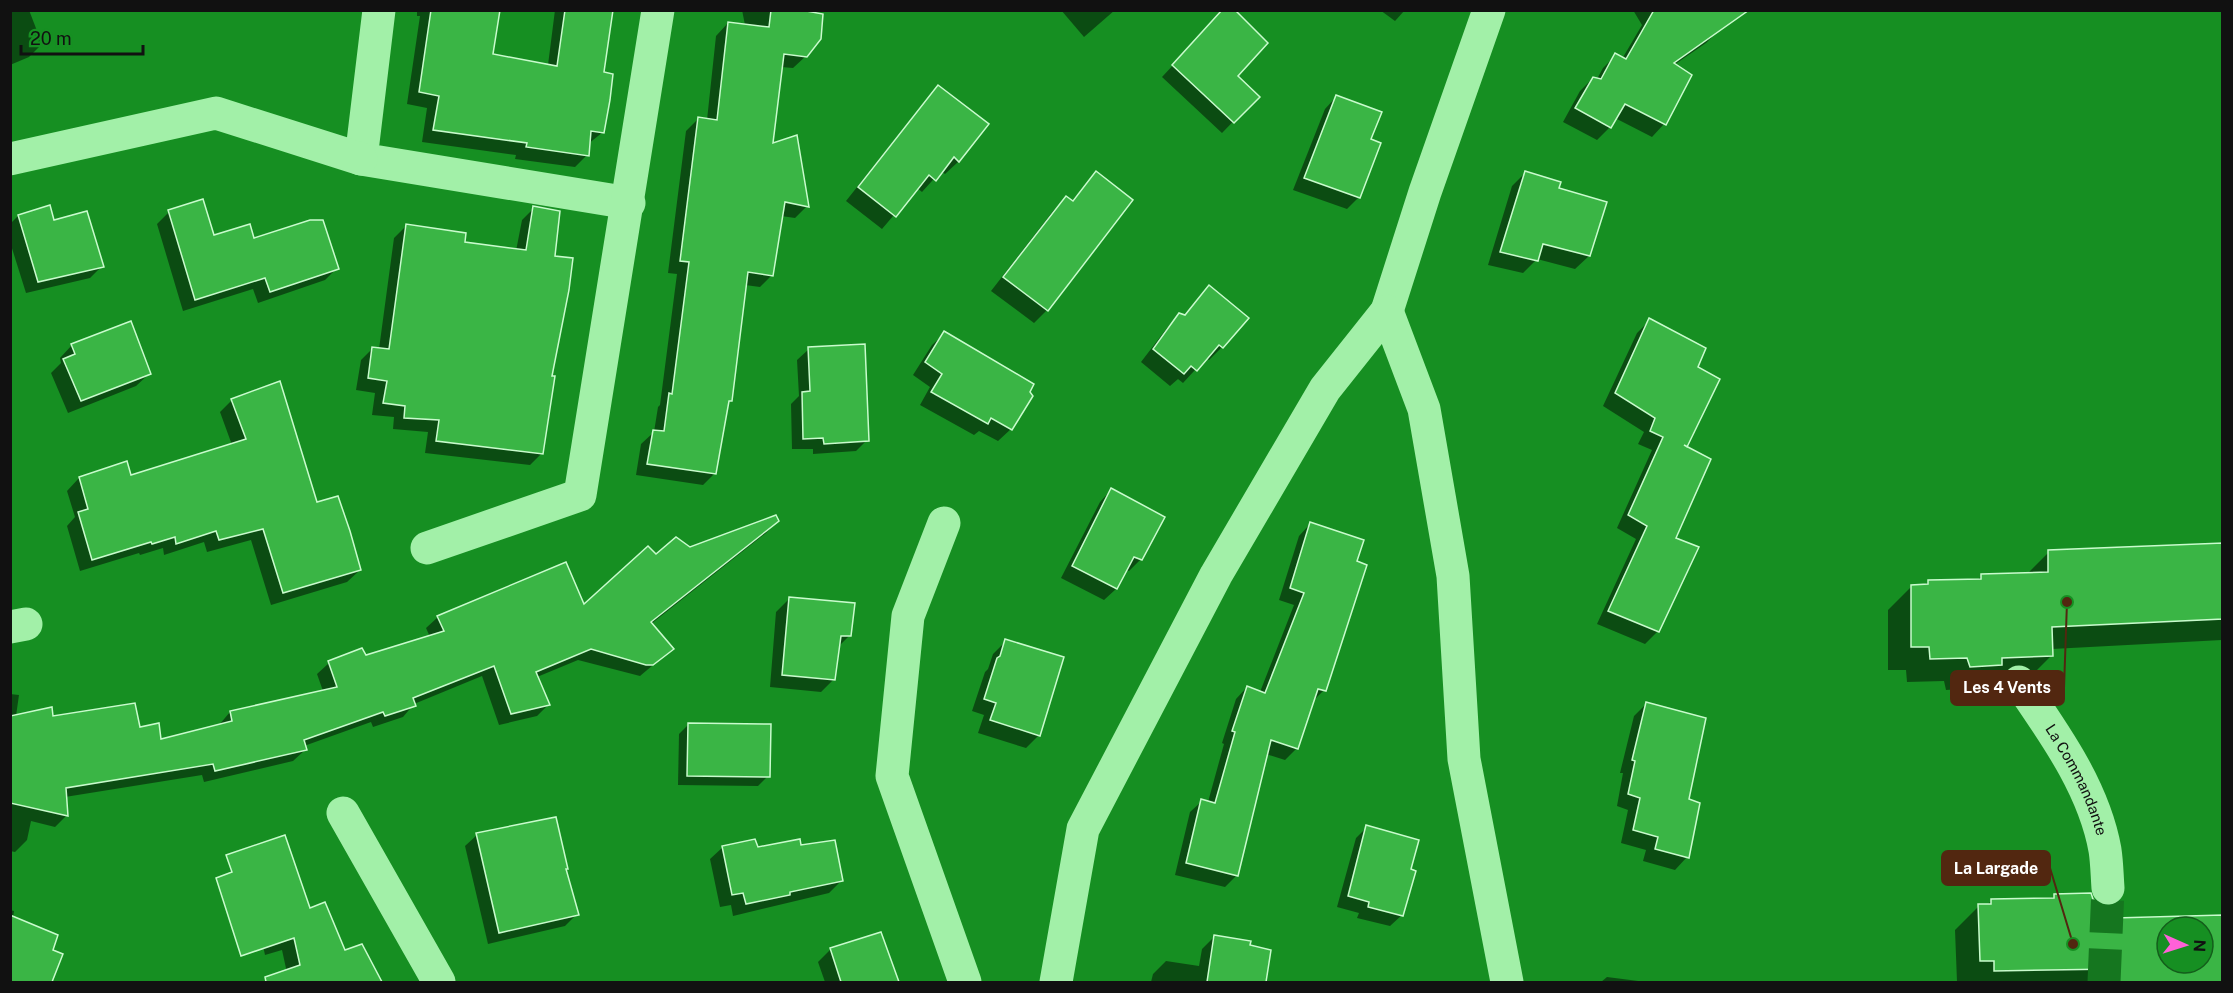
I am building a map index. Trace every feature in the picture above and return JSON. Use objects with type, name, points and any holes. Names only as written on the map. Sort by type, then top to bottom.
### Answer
[{"type":"street","points":[[361,159],[379,10]]},
{"type":"street","points":[[427,548],[580,495],[629,203],[658,10]]},
{"type":"street","points":[[1056,982],[1083,829],[1216,575],[1324,389],[1387,311],[1425,192],[1489,10]]},
{"type":"street","points":[[10,159],[216,113],[361,159],[629,203]]},
{"type":"street","points":[[1387,311],[1424,409],[1453,576],[1464,759],[1508,982]]},
{"type":"street","points":[[944,523],[908,616],[892,776],[965,982]]},
{"type":"street","name":"La Commandante","points":[[2019,682],[2060,743],[2092,806],[2105,849],[2108,888]]},
{"type":"street","points":[[343,813],[439,982]]},
{"type":"building","points":[[431,10],[500,10],[493,54],[557,66],[565,10],[613,10],[604,72],[613,74],[610,100],[604,133],[591,131],[589,156],[526,147],[527,143],[433,130],[439,96],[419,92]]},
{"type":"building","points":[[771,10],[801,10],[823,14],[821,39],[807,57],[784,54],[773,143],[797,135],[809,207],[785,202],[773,276],[748,272],[732,401],[729,401],[716,474],[647,464],[653,430],[664,431],[669,393],[672,394],[689,262],[680,261],[698,117],[717,120],[728,22],[769,27]]},
{"type":"building","points":[[1222,10],[1235,10],[1268,43],[1238,76],[1260,97],[1234,123],[1172,65]]},
{"type":"building","points":[[1654,10],[1749,10],[1674,63],[1692,75],[1666,125],[1625,104],[1611,128],[1575,108],[1593,77],[1601,79],[1615,53],[1626,59]]},
{"type":"building","points":[[938,85],[989,124],[959,162],[954,157],[936,181],[929,175],[896,217],[858,187]]},
{"type":"building","points":[[1336,95],[1382,112],[1371,139],[1381,143],[1360,198],[1304,178]]},
{"type":"building","points":[[1096,171],[1133,200],[1048,311],[1003,277],[1066,196],[1073,201]]},
{"type":"building","points":[[1525,171],[1561,182],[1559,188],[1607,202],[1590,256],[1543,244],[1538,261],[1500,252]]},
{"type":"building","points":[[203,199],[214,235],[250,224],[254,238],[310,220],[323,220],[339,269],[270,292],[265,278],[195,300],[168,210]]},
{"type":"building","points":[[50,205],[54,220],[87,211],[104,267],[38,282],[18,215]]},
{"type":"building","points":[[533,206],[560,211],[555,256],[573,258],[552,376],[555,376],[543,454],[436,441],[439,420],[404,418],[405,406],[383,403],[387,381],[368,378],[372,347],[389,349],[406,224],[466,233],[465,242],[526,250]]},
{"type":"building","points":[[1209,285],[1249,318],[1223,348],[1219,345],[1197,371],[1191,366],[1184,374],[1153,349],[1179,313],[1185,315]]},
{"type":"building","points":[[1649,318],[1706,348],[1698,367],[1720,379],[1687,447],[1711,459],[1676,538],[1699,547],[1659,632],[1608,611],[1647,526],[1628,515],[1663,437],[1650,431],[1655,418],[1615,393]]},
{"type":"building","points":[[131,321],[151,374],[81,401],[63,359],[75,354],[71,344]]},
{"type":"building","points":[[944,331],[1034,384],[1030,392],[1033,396],[1012,430],[991,418],[988,424],[931,392],[942,374],[925,362]]},
{"type":"building","points":[[865,344],[869,441],[824,444],[823,438],[803,439],[802,392],[810,391],[808,347]]},
{"type":"building","points":[[280,381],[317,502],[338,496],[361,570],[283,593],[263,529],[219,540],[216,531],[176,544],[175,537],[92,560],[78,512],[88,509],[79,477],[127,461],[131,475],[246,439],[231,399]]},
{"type":"building","points":[[1111,488],[1165,517],[1142,560],[1134,557],[1117,589],[1072,566]]},
{"type":"building","points":[[776,515],[779,521],[651,622],[674,649],[653,665],[646,665],[591,649],[536,672],[550,705],[511,714],[494,666],[413,698],[416,706],[385,716],[383,712],[304,740],[307,750],[215,771],[213,764],[66,788],[68,816],[10,803],[10,716],[52,707],[53,716],[135,703],[140,727],[159,723],[161,739],[232,721],[230,711],[337,687],[328,661],[362,648],[366,655],[444,631],[437,616],[566,562],[584,604],[648,546],[656,554],[676,537],[690,547]]},
{"type":"building","points":[[1310,522],[1364,540],[1357,561],[1367,565],[1326,691],[1318,689],[1298,749],[1271,740],[1238,876],[1186,863],[1201,799],[1215,803],[1235,732],[1232,731],[1247,686],[1265,693],[1304,593],[1290,588]]},
{"type":"building","points":[[2223,543],[2223,619],[2052,627],[2053,656],[2002,658],[2002,665],[1970,667],[1967,658],[1930,659],[1929,647],[1911,647],[1911,585],[1928,584],[1928,580],[1981,579],[1981,574],[2048,572],[2048,550]]},
{"type":"building","points":[[789,597],[855,603],[851,636],[841,636],[835,680],[782,675]]},
{"type":"building","points":[[1005,639],[1064,657],[1040,736],[990,720],[996,703],[984,699]]},
{"type":"building","points":[[1646,702],[1706,718],[1689,799],[1700,803],[1689,858],[1655,849],[1658,837],[1633,830],[1640,798],[1628,794],[1635,761],[1632,760]]},
{"type":"building","points":[[688,723],[771,724],[770,777],[687,776]]},
{"type":"building","points":[[556,817],[568,869],[566,869],[579,915],[499,933],[476,833]]},
{"type":"building","points":[[1366,825],[1419,840],[1411,869],[1416,871],[1403,916],[1368,907],[1369,902],[1348,896]]},
{"type":"building","points":[[285,835],[310,908],[325,902],[345,950],[362,944],[382,982],[266,982],[265,977],[300,965],[294,938],[241,956],[216,878],[232,872],[226,855]]},
{"type":"building","points":[[755,839],[758,847],[800,839],[801,845],[835,840],[843,881],[746,904],[743,893],[732,895],[722,846]]},
{"type":"building","points":[[2091,893],[2099,905],[2109,907],[2114,905],[2114,918],[2155,917],[2155,975],[2215,975],[2215,915],[2223,915],[2223,982],[2115,982],[2114,969],[1994,971],[1994,961],[1980,961],[1978,904],[1991,904],[1991,899],[2054,898],[2054,894]]},
{"type":"building","points":[[10,915],[58,935],[53,950],[63,954],[52,982],[10,982]]},
{"type":"building","points":[[881,932],[899,982],[841,982],[830,948]]},
{"type":"building","points":[[1214,935],[1251,941],[1250,945],[1271,950],[1266,982],[1207,982]]},
{"type":"tunnel","points":[[2104,982],[2108,888]]},
{"type":"place","name":"Les 4 Vents","points":[[2067,602]]},
{"type":"place","name":"La Largade","points":[[2073,944]]}]
